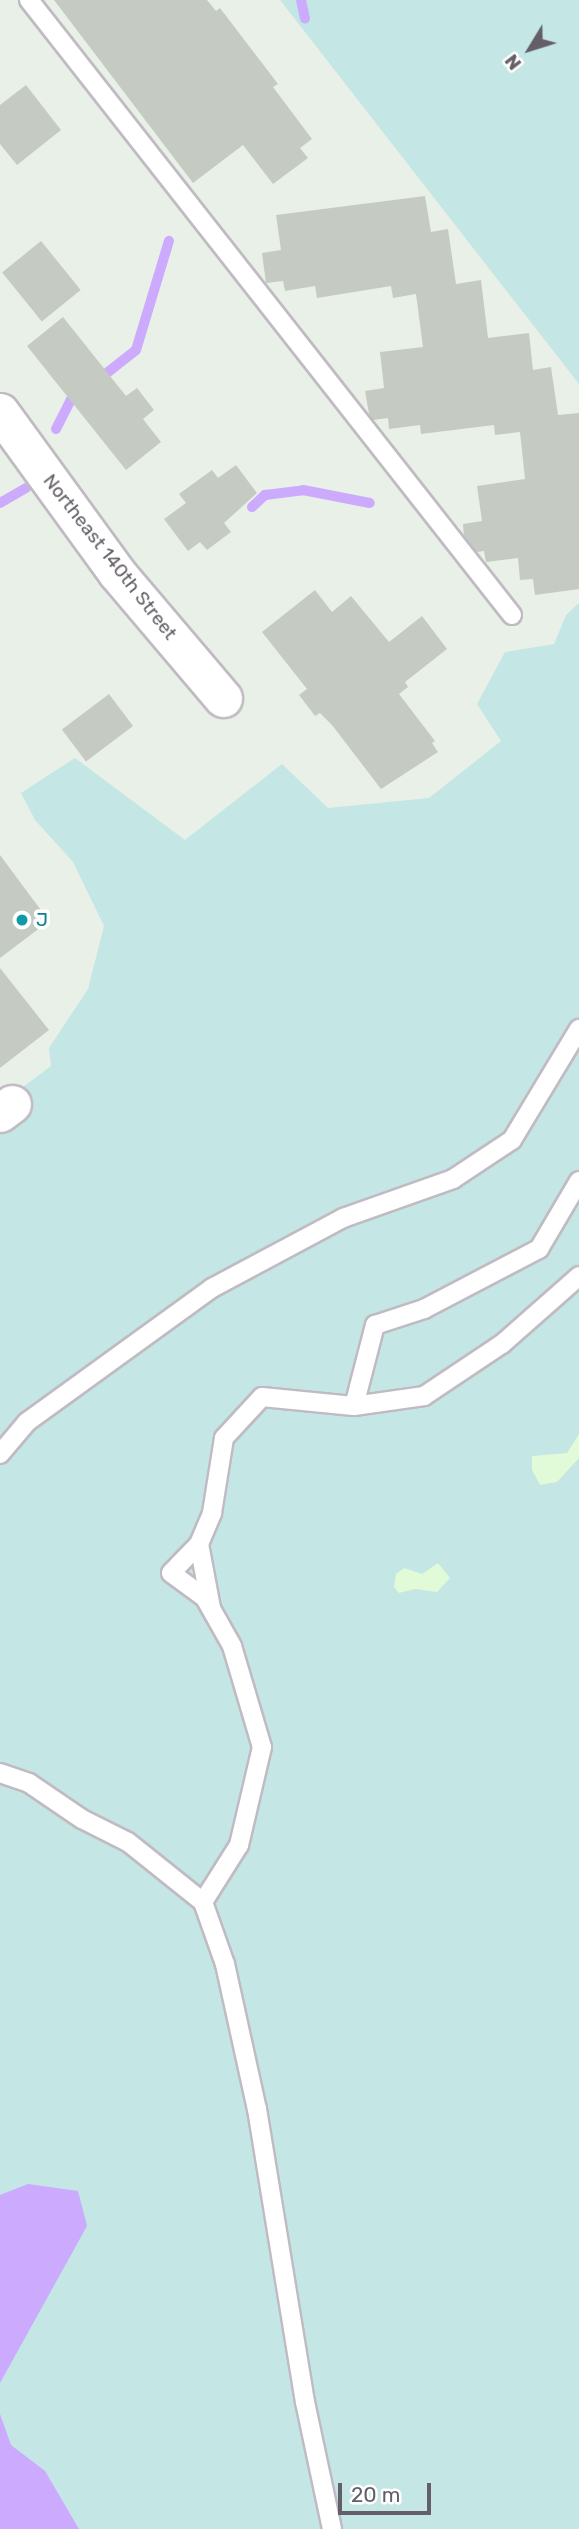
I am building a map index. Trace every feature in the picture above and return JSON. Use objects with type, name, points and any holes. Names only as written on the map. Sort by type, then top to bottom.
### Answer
[{"type":"street","name":"Northeast 140th Street","points":[[0,412],[117,573],[223,698]]},
{"type":"lane","points":[[29,0],[512,615]]},
{"type":"lane","points":[[0,1454],[27,1422],[212,1288],[343,1218],[453,1178],[512,1140],[579,1030]]},
{"type":"lane","points":[[354,1406],[375,1325],[424,1309],[539,1249],[579,1181]]},
{"type":"lane","points":[[211,1608],[171,1573],[199,1544],[212,1513],[224,1438],[262,1397],[354,1406],[424,1396],[502,1344],[579,1276]]},
{"type":"lane","points":[[199,1544],[211,1608],[232,1646],[262,1747],[239,1845],[203,1902]]},
{"type":"lane","points":[[0,1773],[29,1783],[82,1819],[128,1842],[203,1902],[225,1964],[257,2109],[305,2402],[332,2529]]},
{"type":"shaded area","points":[[280,0],[579,0],[579,384]]},
{"type":"shaded area","points":[[579,603],[579,2529],[0,2529],[0,1104],[51,1066],[49,1048],[88,989],[104,926],[73,862],[35,820],[21,793],[75,758],[185,840],[282,764],[328,808],[429,798],[501,741],[477,704],[505,652],[554,644],[566,615]]},
{"type":"shaded area","points":[[28,2184],[78,2191],[87,2226],[0,2383],[0,2195]]},
{"type":"shaded area","points":[[0,2414],[11,2445],[45,2471],[79,2529],[0,2529]]},
{"type":"sand","points":[[579,1434],[579,1458],[557,1482],[540,1485],[532,1470],[532,1456],[567,1453]]},
{"type":"sand","points":[[438,1563],[450,1578],[437,1592],[415,1589],[399,1593],[394,1587],[396,1574],[404,1568],[422,1574]]},
{"type":"building","points":[[54,0],[207,0],[216,11],[220,8],[278,84],[273,87],[312,139],[300,148],[308,158],[273,184],[243,145],[193,183]]},
{"type":"building","points":[[26,85],[61,130],[17,165],[0,144],[0,105]]},
{"type":"building","points":[[425,196],[431,232],[448,229],[456,284],[481,280],[488,338],[529,333],[533,370],[551,367],[558,415],[579,413],[579,589],[535,595],[533,579],[520,580],[518,558],[486,562],[484,551],[477,552],[464,536],[463,524],[482,521],[477,486],[525,479],[520,432],[495,435],[494,425],[421,434],[420,425],[389,429],[388,418],[373,420],[369,414],[365,391],[384,388],[380,352],[423,347],[416,294],[393,298],[391,286],[317,298],[315,286],[285,291],[283,281],[266,283],[262,253],[281,250],[276,215]]},
{"type":"building","points":[[41,241],[81,290],[42,321],[2,272]]},
{"type":"building","points":[[63,317],[126,396],[137,388],[154,410],[143,419],[161,442],[126,470],[27,346]]},
{"type":"building","points":[[236,465],[257,493],[224,523],[231,532],[207,550],[200,542],[188,551],[164,519],[186,503],[179,494],[212,470],[218,478]]},
{"type":"building","points":[[315,590],[332,612],[351,596],[389,642],[422,616],[447,649],[405,682],[408,687],[399,694],[435,741],[432,743],[438,752],[381,789],[332,725],[320,713],[315,716],[299,695],[307,689],[262,632]]},
{"type":"building","points":[[109,694],[133,726],[86,761],[62,730]]},
{"type":"building","name":"J","points":[[0,855],[49,921],[0,958]]},
{"type":"building","points":[[0,968],[49,1030],[0,1068]]},
{"type":"waterway","points":[[301,0],[305,19]]},
{"type":"waterway","points":[[98,380],[136,350],[169,241]]},
{"type":"waterway","points":[[56,429],[71,400],[80,393]]},
{"type":"waterway","points":[[0,503],[26,488]]},
{"type":"waterway","points":[[252,507],[265,495],[303,490],[370,503]]},
{"type":"place","name":"J","points":[[22,920]]}]
